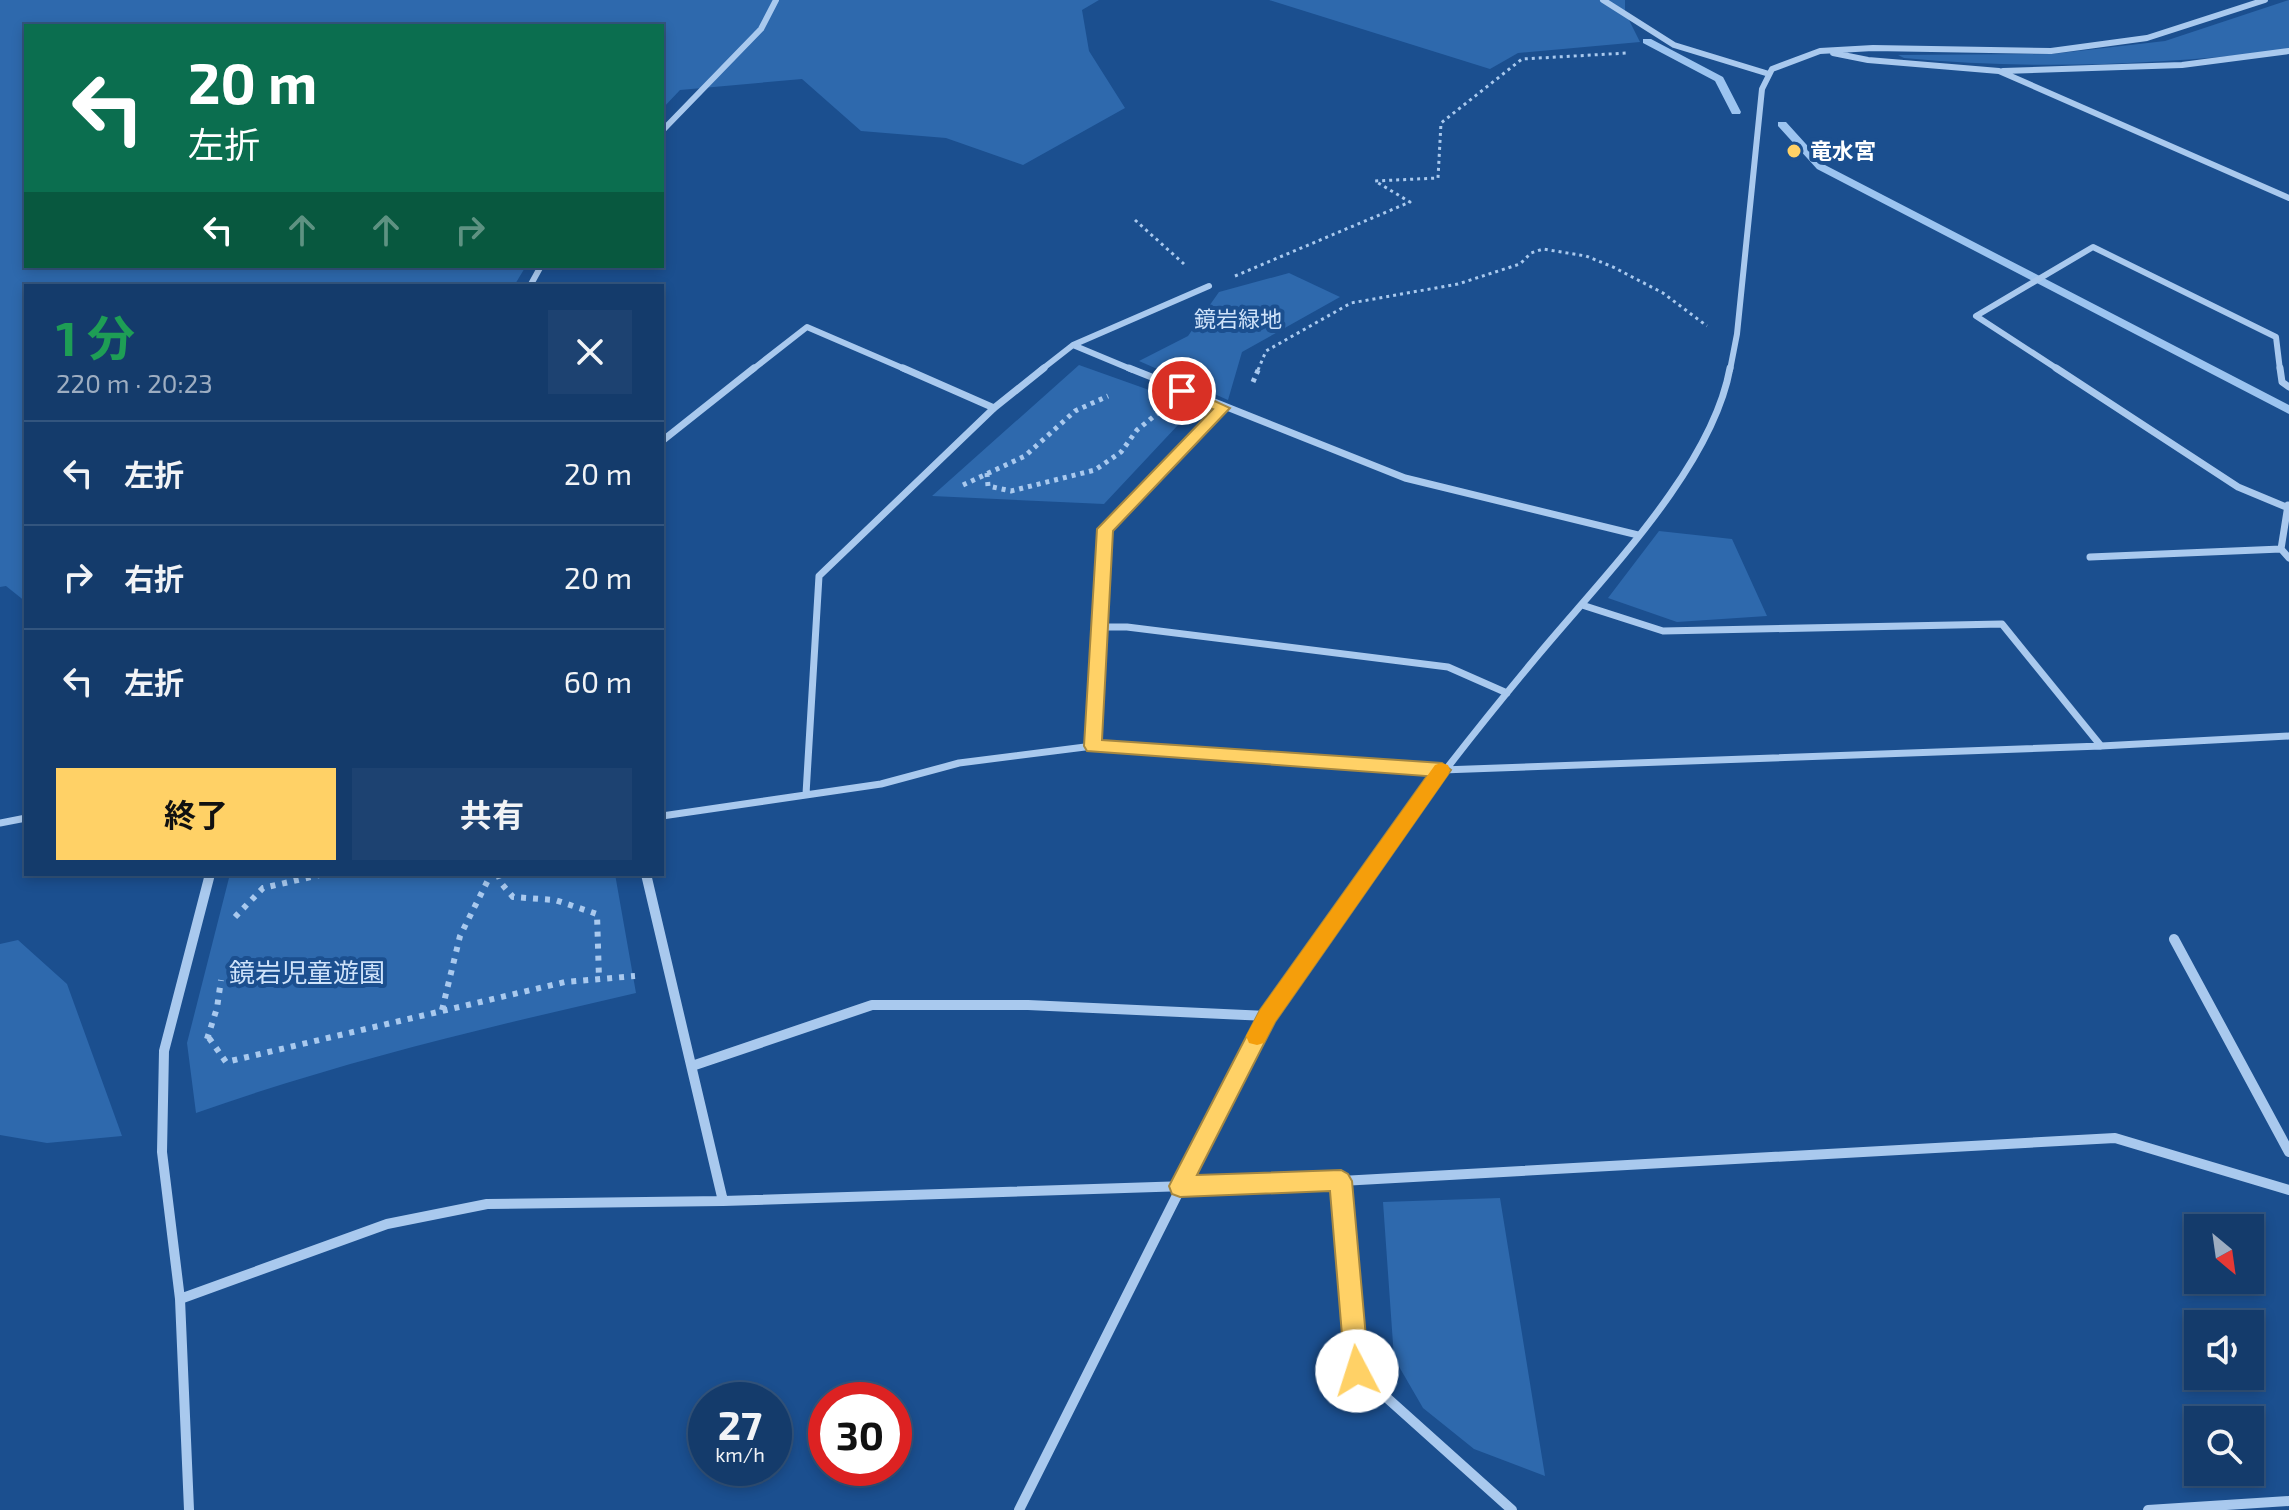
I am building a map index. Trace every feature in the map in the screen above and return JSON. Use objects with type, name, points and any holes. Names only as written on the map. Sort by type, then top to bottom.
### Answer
[{"type":"street","points":[[664,129],[761,29],[776,0]]},
{"type":"street","points":[[1603,0],[1674,45],[1769,74]]},
{"type":"street","points":[[1019,1510],[1267,1016],[1442,770],[1638,535],[1694,459],[1712,427],[1726,392],[1745,276],[1762,89],[1772,69],[1820,51],[1873,48],[2051,51],[2147,38],[2265,0]]},
{"type":"street","points":[[1820,51],[1868,60],[1999,71],[2131,69],[2236,61],[2289,51]]},
{"type":"street","points":[[1999,71],[2289,198]]},
{"type":"street","points":[[2281,549],[2288,506],[2238,487],[1976,316],[2093,247],[2276,337],[2282,382],[2289,387]]},
{"type":"street","points":[[806,794],[819,576],[994,408],[1073,345],[1209,286]]},
{"type":"street","points":[[664,439],[807,327],[994,408]]},
{"type":"street","points":[[1073,345],[1223,408],[1405,478],[1638,535]]},
{"type":"street","points":[[1093,746],[1105,529],[1223,408]]},
{"type":"street","points":[[2090,557],[2281,549]]},
{"type":"street","points":[[2281,549],[2289,558]]},
{"type":"street","points":[[1582,605],[1663,631],[2002,624],[2101,746]]},
{"type":"street","points":[[1100,627],[1127,627],[1448,667],[1507,693]]},
{"type":"street","points":[[664,816],[881,784],[959,763],[1093,746],[1442,770],[2101,746],[2289,736]]},
{"type":"street","points":[[0,823],[24,818]]},
{"type":"street","points":[[189,1510],[180,1299],[162,1152],[164,1051],[209,876]]},
{"type":"street","points":[[646,876],[723,1201]]},
{"type":"street","points":[[2174,939],[2289,1152]]},
{"type":"street","points":[[692,1066],[872,1005],[1028,1005],[1267,1016]]},
{"type":"street","points":[[180,1299],[387,1224],[487,1204],[723,1201],[1341,1181],[2115,1138],[2289,1190]]},
{"type":"street","points":[[1341,1181],[1357,1371],[1512,1510]]},
{"type":"street","points":[[2148,1510],[2289,1501]]},
{"type":"path","points":[[1135,220],[1209,286],[1410,202],[1375,181],[1438,178],[1441,123],[1522,59],[1628,53]]},
{"type":"path","points":[[1240,414],[1266,351],[1351,303],[1458,284],[1520,264],[1531,253],[1543,249],[1586,256],[1613,267],[1663,293],[1709,328]]},
{"type":"path","points":[[1121,399],[1109,396],[1089,400],[1042,438],[1028,455],[987,473],[988,486],[1011,491],[1095,470],[1121,452],[1137,430],[1182,391]]},
{"type":"path","points":[[228,925],[263,888],[315,876]]},
{"type":"path","points":[[442,1010],[460,936],[490,876]]},
{"type":"path","points":[[499,876],[513,897],[555,900],[597,914],[599,979]]},
{"type":"path","points":[[222,967],[209,1038],[226,1062],[565,982],[670,973]]},
{"type":"path","points":[[164,1051],[209,1038]]},
{"type":"green space","points":[[0,0],[1099,0],[1082,10],[1089,51],[1125,108],[1023,165],[946,138],[861,131],[802,79],[680,90],[664,107],[664,24],[24,24],[24,268],[525,268],[515,284],[24,284],[24,600],[6,586],[0,587]]},
{"type":"green space","points":[[1269,0],[1625,0],[1625,12],[1640,42],[1518,53],[1490,69]]},
{"type":"green space","points":[[2289,0],[2289,48],[2272,52],[2134,63],[2042,65],[1950,62],[1898,55],[2052,54],[2165,41]]},
{"type":"green space","name":"鏡岩緑地","points":[[1289,273],[1340,297],[1242,352],[1228,400],[1139,361],[1188,336],[1219,292]]},
{"type":"green space","points":[[1079,365],[1166,396],[1193,409],[1104,504],[932,496]]},
{"type":"green space","points":[[1659,531],[1732,539],[1767,616],[1677,622],[1608,598]]},
{"type":"green space","name":"鏡岩児童遊園","points":[[229,876],[615,876],[636,993],[359,1062],[196,1113],[187,1043]]},
{"type":"green space","points":[[18,940],[67,984],[122,1136],[47,1143],[0,1135],[0,944]]},
{"type":"green space","points":[[1500,1198],[1545,1476],[1474,1449],[1423,1408],[1394,1358],[1383,1202]]},
{"type":"waterway","points":[[1647,41],[1719,79],[1736,112]]},
{"type":"waterway","points":[[1782,124],[1821,167],[2289,410]]},
{"type":"slow traffic","points":[[1257,1036],[1267,1016],[1441,770]]},
{"type":"place","name":"竜水宮","points":[[1794,151]]},
{"type":"route","points":[[1182,391],[1223,408],[1105,529],[1093,746],[1442,770],[1267,1016],[1180,1186],[1341,1181],[1357,1371]]}]
